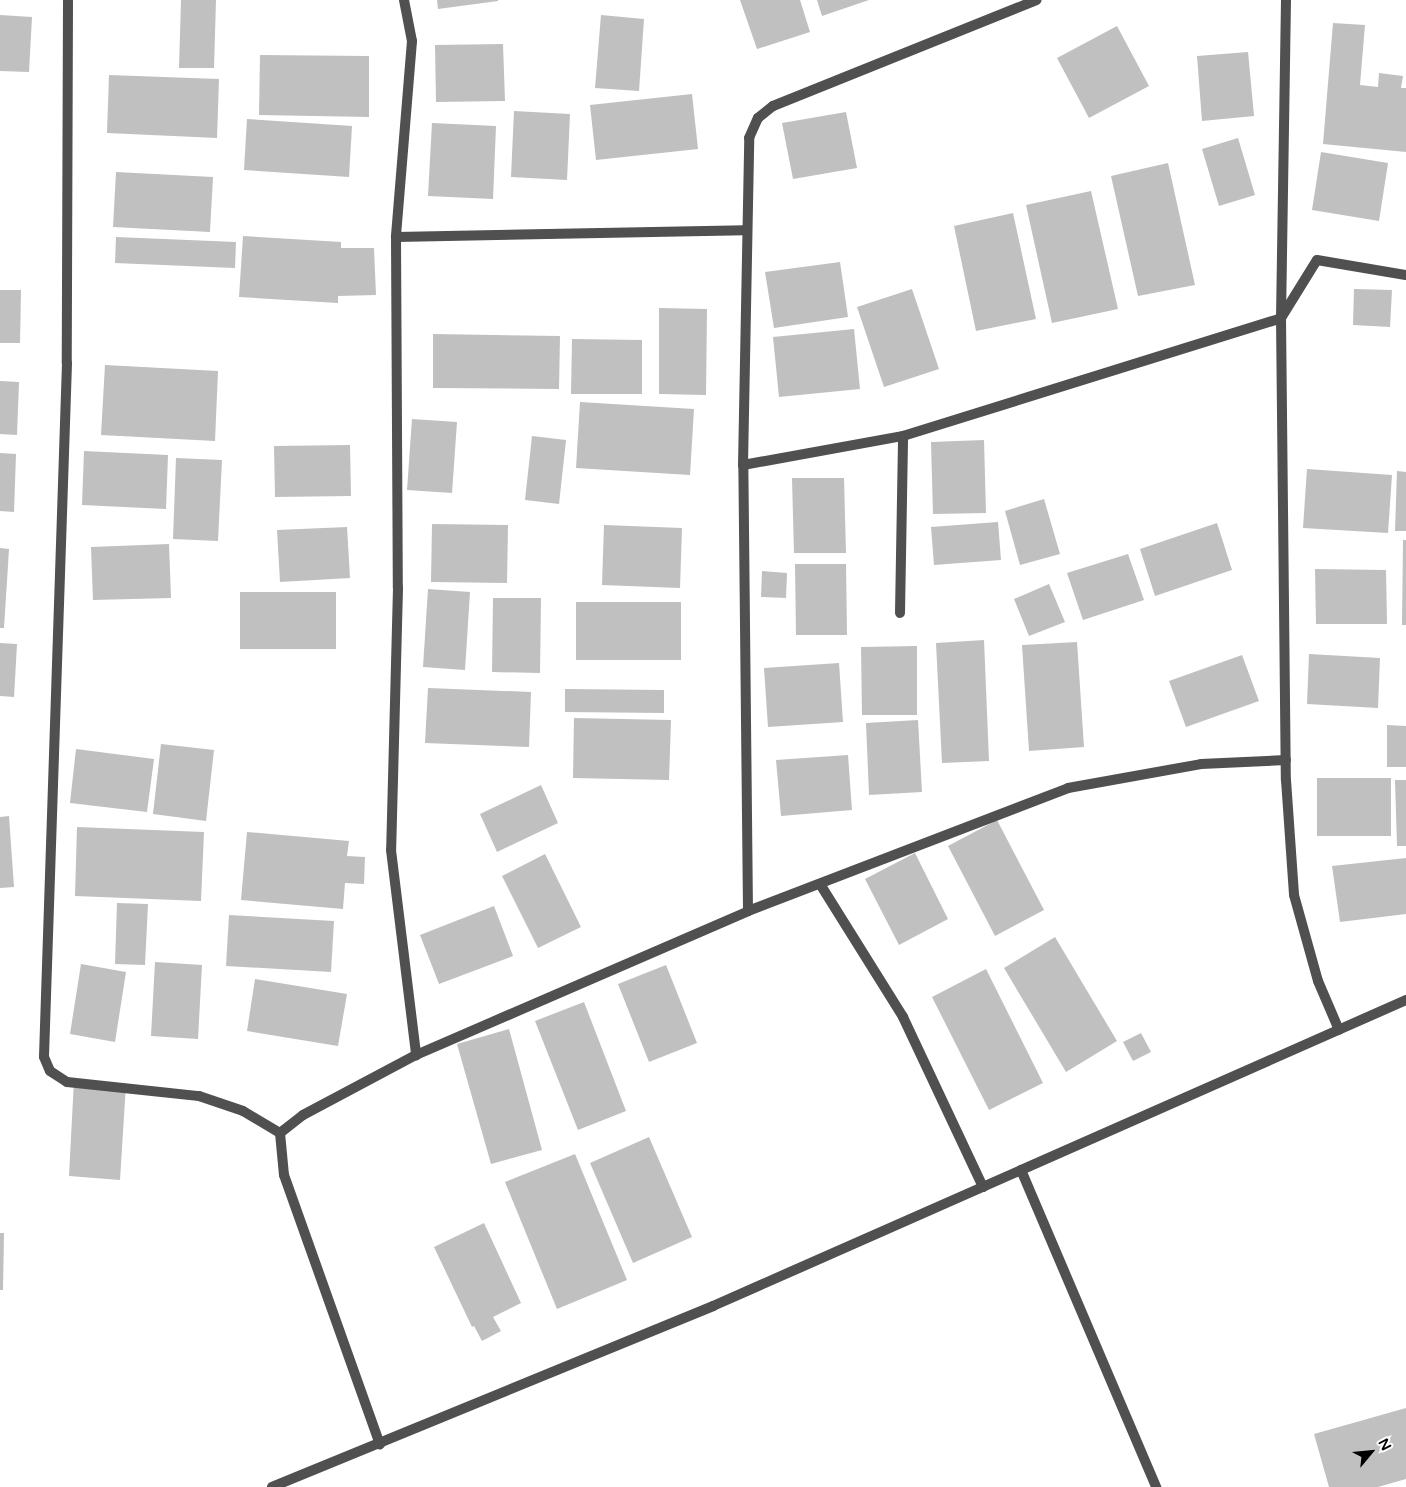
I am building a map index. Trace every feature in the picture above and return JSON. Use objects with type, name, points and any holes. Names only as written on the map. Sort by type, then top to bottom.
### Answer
[{"type":"street","points":[[68,0],[67,363],[44,1057],[50,1072],[67,1082],[199,1096],[243,1111],[280,1133]]},
{"type":"street","points":[[404,0],[412,41],[396,237],[398,588],[391,850],[416,1055]]},
{"type":"street","points":[[748,911],[743,465],[745,230],[749,138],[758,118],[773,106],[1037,0]]},
{"type":"street","points":[[1286,0],[1281,318],[1286,760],[1294,895],[1318,981],[1339,1030]]},
{"type":"street","points":[[396,237],[745,230]]},
{"type":"street","points":[[743,465],[903,436],[1281,318],[1316,260],[1406,275]]},
{"type":"street","points":[[900,613],[903,436]]},
{"type":"street","points":[[280,1133],[303,1115],[416,1055],[748,911],[1068,788],[1201,764],[1286,760]]},
{"type":"street","points":[[820,884],[903,1017],[983,1187]]},
{"type":"street","points":[[272,1487],[713,1306],[1406,1000]]},
{"type":"street","points":[[280,1133],[284,1175],[380,1444]]},
{"type":"street","points":[[1021,1170],[1156,1487]]},
{"type":"building","points":[[181,0],[216,0],[214,68],[179,68]]},
{"type":"building","points":[[437,0],[498,0],[498,1],[438,9]]},
{"type":"building","points":[[740,0],[800,0],[810,32],[757,49]]},
{"type":"building","points":[[817,0],[869,0],[822,16]]},
{"type":"building","points":[[0,15],[32,17],[29,72],[0,71]]},
{"type":"building","points":[[601,15],[644,19],[639,91],[595,88]]},
{"type":"building","points":[[1333,23],[1365,25],[1360,85],[1378,87],[1379,73],[1403,76],[1401,88],[1406,88],[1406,152],[1323,144]]},
{"type":"building","points":[[1117,26],[1149,86],[1089,118],[1057,58]]},
{"type":"building","points":[[503,44],[505,101],[436,102],[435,45]]},
{"type":"building","points":[[1248,52],[1254,116],[1202,121],[1197,56]]},
{"type":"building","points":[[260,55],[369,56],[369,117],[259,115]]},
{"type":"building","points":[[109,75],[219,79],[217,138],[107,133]]},
{"type":"building","points":[[692,94],[698,149],[596,160],[590,105]]},
{"type":"building","points":[[514,111],[570,114],[567,180],[511,177]]},
{"type":"building","points":[[846,112],[857,168],[793,179],[782,123]]},
{"type":"building","points":[[247,119],[352,126],[349,177],[244,170]]},
{"type":"building","points":[[432,123],[496,126],[493,199],[428,196]]},
{"type":"building","points":[[1238,138],[1255,195],[1219,206],[1202,149]]},
{"type":"building","points":[[1321,152],[1388,163],[1379,221],[1312,210]]},
{"type":"building","points":[[1168,163],[1195,285],[1138,296],[1111,176]]},
{"type":"building","points":[[116,172],[213,177],[210,232],[113,227]]},
{"type":"building","points":[[1091,191],[1118,309],[1052,323],[1026,205]]},
{"type":"building","points":[[1013,213],[1036,319],[976,331],[954,226]]},
{"type":"building","points":[[243,236],[341,242],[341,248],[374,248],[376,295],[338,296],[338,303],[239,297]]},
{"type":"building","points":[[116,237],[236,242],[235,268],[115,263]]},
{"type":"building","points":[[840,262],[848,317],[774,328],[765,272]]},
{"type":"building","points":[[912,289],[939,369],[884,387],[857,307]]},
{"type":"building","points":[[1354,289],[1392,290],[1390,327],[1353,325]]},
{"type":"building","points":[[0,290],[21,290],[20,343],[0,343]]},
{"type":"building","points":[[659,308],[707,309],[706,395],[659,394]]},
{"type":"building","points":[[854,329],[860,389],[779,397],[773,337]]},
{"type":"building","points":[[433,334],[560,336],[559,389],[433,388]]},
{"type":"building","points":[[572,339],[642,340],[642,394],[571,394]]},
{"type":"building","points":[[105,365],[218,371],[215,441],[101,435]]},
{"type":"building","points":[[0,381],[19,382],[17,435],[0,434]]},
{"type":"building","points":[[580,402],[694,409],[690,475],[576,468]]},
{"type":"building","points":[[412,419],[457,422],[452,493],[407,490]]},
{"type":"building","points":[[532,436],[566,440],[559,504],[525,500]]},
{"type":"building","points":[[984,440],[986,513],[933,514],[931,442]]},
{"type":"building","points":[[350,445],[351,496],[275,497],[274,446]]},
{"type":"building","points":[[84,451],[168,455],[166,509],[82,505]]},
{"type":"building","points":[[0,453],[16,454],[14,512],[0,511]]},
{"type":"building","points":[[176,458],[222,460],[218,541],[173,539]]},
{"type":"building","points":[[1307,469],[1392,475],[1388,533],[1303,528]]},
{"type":"building","points":[[1397,471],[1406,472],[1406,531],[1395,531]]},
{"type":"building","points":[[792,478],[844,478],[846,553],[794,553]]},
{"type":"building","points":[[1044,499],[1060,554],[1020,565],[1005,511]]},
{"type":"building","points":[[998,522],[1001,560],[934,565],[931,527]]},
{"type":"building","points":[[1217,523],[1232,570],[1155,596],[1140,549]]},
{"type":"building","points":[[432,524],[508,525],[507,583],[431,582]]},
{"type":"building","points":[[604,525],[682,528],[680,588],[602,585]]},
{"type":"building","points":[[347,527],[350,578],[280,582],[277,530]]},
{"type":"building","points":[[1403,540],[1406,540],[1406,625],[1402,625]]},
{"type":"building","points":[[169,544],[171,598],[93,600],[91,547]]},
{"type":"building","points":[[0,548],[9,549],[4,628],[0,628]]},
{"type":"building","points":[[1128,554],[1144,600],[1083,620],[1067,573]]},
{"type":"building","points":[[795,564],[846,564],[847,635],[796,635]]},
{"type":"building","points":[[1315,569],[1386,570],[1387,624],[1316,624]]},
{"type":"building","points":[[762,571],[787,573],[786,598],[761,597]]},
{"type":"building","points":[[1049,584],[1065,622],[1029,636],[1014,599]]},
{"type":"building","points":[[428,589],[470,592],[465,670],[423,667]]},
{"type":"building","points":[[240,592],[336,592],[336,649],[240,649]]},
{"type":"building","points":[[493,598],[541,598],[540,673],[492,672]]},
{"type":"building","points":[[576,602],[681,602],[681,660],[576,660]]},
{"type":"building","points":[[984,640],[989,761],[942,763],[936,643]]},
{"type":"building","points":[[1077,642],[1084,747],[1029,751],[1022,645]]},
{"type":"building","points":[[0,643],[17,644],[14,697],[0,696]]},
{"type":"building","points":[[917,646],[917,715],[862,715],[861,647]]},
{"type":"building","points":[[1309,654],[1380,658],[1378,708],[1307,704]]},
{"type":"building","points":[[1242,655],[1259,701],[1186,727],[1169,681]]},
{"type":"building","points":[[839,663],[843,722],[768,727],[764,668]]},
{"type":"building","points":[[428,688],[531,692],[529,747],[425,743]]},
{"type":"building","points":[[565,689],[664,690],[664,713],[565,712]]},
{"type":"building","points":[[574,718],[671,720],[669,780],[573,778]]},
{"type":"building","points":[[918,720],[922,792],[869,795],[866,723]]},
{"type":"building","points":[[1387,725],[1406,726],[1406,767],[1387,767]]},
{"type":"building","points":[[161,744],[214,750],[206,821],[153,814]]},
{"type":"building","points":[[76,749],[154,759],[147,812],[70,803]]},
{"type":"building","points":[[848,755],[852,810],[781,816],[776,760]]},
{"type":"building","points":[[1317,778],[1391,778],[1391,836],[1317,836]]},
{"type":"building","points":[[1395,780],[1406,780],[1406,846],[1397,846]]},
{"type":"building","points":[[541,785],[558,823],[497,852],[480,814]]},
{"type":"building","points":[[9,816],[14,887],[0,888],[0,817]]},
{"type":"building","points":[[997,820],[1044,910],[995,936],[948,846]]},
{"type":"building","points":[[77,827],[204,832],[201,901],[75,896]]},
{"type":"building","points":[[247,832],[349,841],[347,856],[365,857],[364,884],[345,883],[343,909],[241,900]]},
{"type":"building","points":[[915,853],[948,919],[899,945],[865,879]]},
{"type":"building","points":[[545,854],[581,927],[538,948],[502,876]]},
{"type":"building","points":[[1406,858],[1406,914],[1340,922],[1332,866]]},
{"type":"building","points":[[117,903],[148,904],[145,965],[115,964]]},
{"type":"building","points":[[494,906],[513,956],[439,984],[420,935]]},
{"type":"building","points":[[229,915],[334,921],[331,972],[226,966]]},
{"type":"building","points":[[1055,937],[1117,1041],[1066,1072],[1004,968]]},
{"type":"building","points":[[155,962],[202,965],[198,1039],[151,1036]]},
{"type":"building","points":[[81,964],[126,972],[115,1042],[70,1034]]},
{"type":"building","points":[[666,965],[697,1043],[649,1062],[618,984]]},
{"type":"building","points":[[986,969],[1043,1083],[989,1110],[932,997]]},
{"type":"building","points":[[255,979],[347,994],[338,1046],[247,1031]]},
{"type":"building","points":[[584,1002],[626,1111],[578,1130],[535,1021]]},
{"type":"building","points":[[509,1029],[542,1150],[491,1164],[457,1044]]},
{"type":"building","points":[[1141,1033],[1151,1052],[1133,1061],[1123,1042]]},
{"type":"building","points":[[74,1080],[126,1084],[120,1180],[69,1176]]},
{"type":"building","points":[[649,1137],[692,1237],[633,1263],[590,1163]]},
{"type":"building","points":[[575,1154],[627,1280],[557,1309],[505,1182]]},
{"type":"building","points":[[484,1223],[521,1303],[493,1317],[501,1331],[482,1341],[474,1326],[472,1327],[434,1247]]},
{"type":"building","points":[[0,1233],[4,1233],[3,1290],[0,1290]]},
{"type":"building","points":[[1406,1408],[1406,1479],[1378,1487],[1329,1487],[1314,1434]]}]
